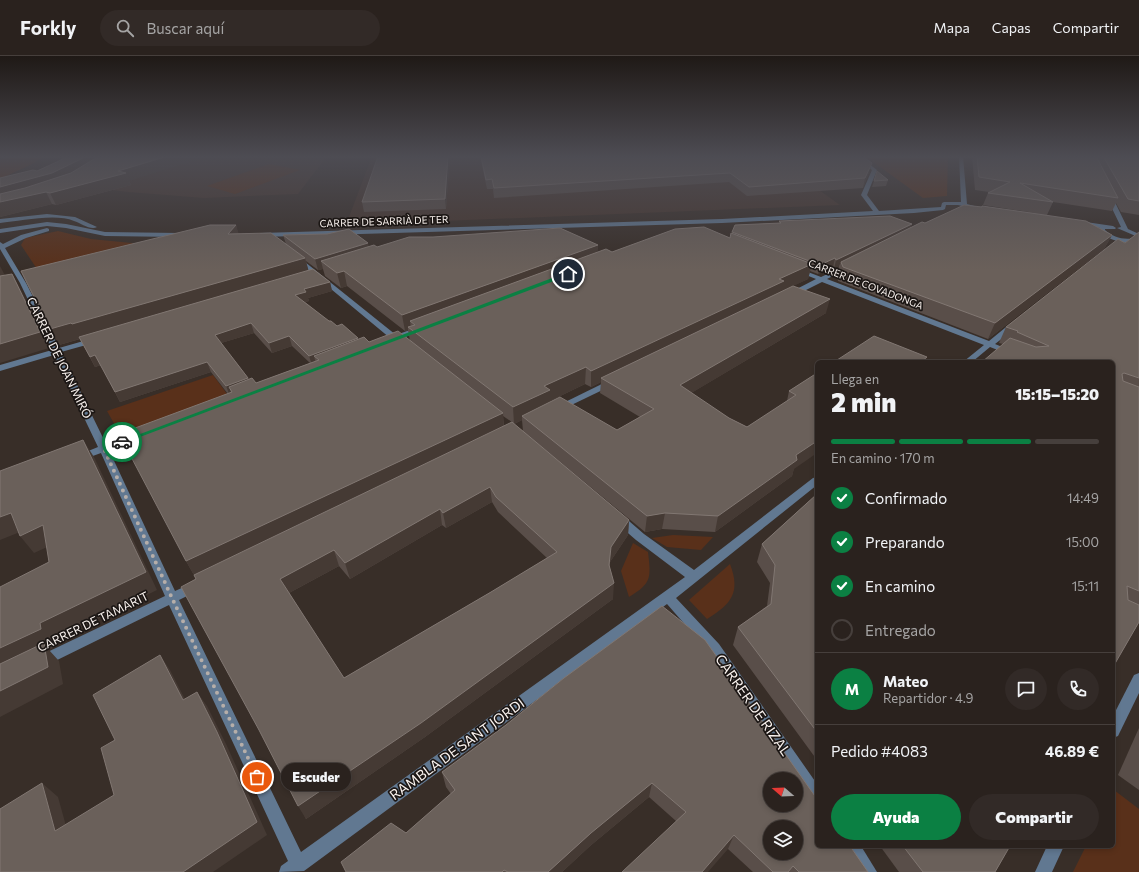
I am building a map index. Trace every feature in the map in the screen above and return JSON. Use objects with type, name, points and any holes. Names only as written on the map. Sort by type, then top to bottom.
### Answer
[{"type":"street","points":[[864,194],[877,213]]},
{"type":"street","points":[[963,194],[964,204]]},
{"type":"street","points":[[1108,194],[1126,230]]},
{"type":"street","name":"CARRER DE SARRIÀ DE TER","points":[[274,242],[262,235],[695,222],[877,213],[945,212],[944,204],[948,203],[964,204],[975,211],[987,210]]},
{"type":"street","points":[[0,221],[47,216],[72,218],[96,227],[137,236]]},
{"type":"street","points":[[678,222],[678,232]]},
{"type":"street","points":[[695,222],[702,226]]},
{"type":"street","points":[[1074,222],[1126,230],[1138,237]]},
{"type":"street","points":[[0,231],[19,226],[46,224],[66,226],[105,234],[137,236],[189,236]]},
{"type":"street","points":[[1,245],[31,233],[66,226]]},
{"type":"street","points":[[1107,235],[1102,230],[1113,228]]},
{"type":"street","points":[[435,238],[464,229]]},
{"type":"street","points":[[1094,233],[1107,235],[1118,239],[1138,237]]},
{"type":"street","points":[[1113,247],[1118,239]]},
{"type":"street","name":"CARRER DE JOAN MIRÓ","points":[[1,245],[22,283],[104,449],[292,868]]},
{"type":"street","points":[[291,254],[407,348]]},
{"type":"street","points":[[780,300],[860,261]]},
{"type":"street","name":"CARRER DE COVADONGA","points":[[794,268],[1029,360]]},
{"type":"street","points":[[306,277],[328,271]]},
{"type":"street","points":[[970,360],[1021,320]]},
{"type":"street","points":[[380,344],[432,324]]},
{"type":"street","points":[[0,368],[100,338]]},
{"type":"street","points":[[547,414],[618,379]]},
{"type":"street","points":[[74,460],[142,434]]},
{"type":"street","name":"RAMBLA DE SANT JORDI","points":[[292,868],[668,597],[815,482]]},
{"type":"street","points":[[609,511],[640,537],[694,577]]},
{"type":"street","name":"CARRER DE TAMARIT","points":[[35,665],[206,581]]},
{"type":"street","name":"CARRER DE RIZAL","points":[[668,597],[714,648],[815,794]]},
{"type":"street","points":[[1115,727],[1139,679]]},
{"type":"street","points":[[852,848],[869,872]]},
{"type":"street","points":[[1042,872],[1055,848]]},
{"type":"shaded area","points":[[154,194],[296,194],[204,198]]},
{"type":"shaded area","points":[[358,194],[825,194],[840,205],[346,225]]},
{"type":"shaded area","points":[[918,194],[947,194],[947,196],[923,198]]},
{"type":"shaded area","points":[[58,231],[91,239],[142,244],[39,272],[21,245],[25,238]]},
{"type":"shaded area","points":[[213,375],[227,394],[120,434],[107,411]]},
{"type":"shaded area","points":[[673,535],[713,537],[701,550],[667,547],[652,538]]},
{"type":"shaded area","points":[[633,543],[648,552],[650,568],[646,583],[642,588],[629,597],[621,571]]},
{"type":"shaded area","points":[[730,564],[734,583],[732,597],[728,603],[707,619],[689,600]]},
{"type":"shaded area","points":[[1115,791],[1139,809],[1139,872],[1073,872],[1085,848],[1115,848]]},
{"type":"building","points":[[0,194],[36,194],[0,202]]},
{"type":"building","points":[[365,194],[445,194],[445,199],[362,202]]},
{"type":"building","points":[[996,194],[1039,194],[1053,202]]},
{"type":"building","points":[[1092,194],[1116,194],[1118,198]]},
{"type":"building","points":[[1125,194],[1139,194],[1139,201],[1128,199]]},
{"type":"building","points":[[964,205],[982,206],[1086,221],[1112,235],[995,323],[843,267],[841,262],[922,222],[925,223]]},
{"type":"building","points":[[890,216],[912,224],[836,260],[835,258],[820,265],[732,232],[735,225],[781,223],[779,221]]},
{"type":"building","points":[[210,225],[236,225],[228,234],[271,233],[305,258],[50,329],[21,271]]},
{"type":"building","points":[[704,227],[730,238],[731,233],[812,264],[779,279],[784,281],[591,371],[586,367],[544,386],[550,390],[513,407],[408,327],[415,325],[410,321],[606,249],[612,252],[675,229]]},
{"type":"building","points":[[560,228],[598,245],[402,315],[344,271],[337,273],[321,261],[374,245],[377,247],[409,237],[433,237]]},
{"type":"building","points":[[349,229],[368,243],[315,259],[283,235],[327,234]]},
{"type":"building","points":[[1139,232],[1139,378],[1124,373],[1122,374],[1123,381],[1139,387],[1139,591],[1127,586],[1128,600],[1139,605],[1139,622],[1115,664],[1115,360],[984,360],[1010,338],[1036,347],[1049,346],[1006,327],[1118,239],[1125,243]]},
{"type":"building","points":[[313,269],[330,282],[304,289],[306,292],[295,295],[337,326],[342,324],[358,338],[309,356],[289,336],[269,343],[251,323],[215,335],[248,378],[226,386],[207,362],[115,392],[95,355],[90,357],[79,337]]},
{"type":"building","points":[[12,274],[40,332],[0,344],[0,276]]},
{"type":"building","points":[[793,286],[830,299],[680,385],[729,418],[747,427],[796,395],[789,391],[815,374],[815,442],[796,455],[797,460],[718,516],[665,513],[647,516],[522,416],[560,397],[617,430],[654,409],[601,378]]},
{"type":"building","points":[[398,331],[503,413],[186,561],[119,434],[232,392],[229,387],[252,378],[256,383],[319,360],[314,356],[364,337],[369,342]]},
{"type":"building","points":[[874,336],[927,357],[923,360],[837,360]]},
{"type":"building","points":[[512,422],[629,520],[611,547],[609,565],[614,583],[421,723],[298,806],[259,730],[181,587],[196,579],[194,575]],"holes":[[[490,487],[496,497],[557,552],[344,678],[280,579],[334,550],[345,563],[440,509],[443,513]]]},
{"type":"building","points":[[83,440],[146,572],[40,623],[41,629],[0,648],[0,587],[49,562],[43,525],[20,536],[11,513],[0,517],[0,471]]},
{"type":"building","points":[[815,496],[815,729],[738,627],[771,604],[775,565],[762,544]]},
{"type":"building","points":[[662,606],[705,640],[798,772],[763,772],[763,812],[803,812],[803,779],[815,796],[815,848],[851,848],[868,872],[799,872],[793,866],[788,872],[773,872],[734,835],[702,872],[622,872],[686,812],[652,783],[591,833],[548,872],[508,872],[504,870],[502,872],[346,872],[341,862],[391,823],[406,833],[455,790],[442,772],[506,725],[564,678]]},
{"type":"building","points":[[44,643],[48,667],[0,691],[0,664]]},
{"type":"building","points":[[160,655],[183,700],[197,692],[217,732],[257,822],[183,872],[0,872],[0,809],[42,783],[55,831],[114,795],[101,748],[115,740],[93,695]]},
{"type":"building","points":[[905,848],[1009,848],[995,872],[923,872]]},
{"type":"way so far","points":[[122,442],[104,449],[172,598],[257,777]]},
{"type":"place","name":"Escuder","points":[[257,777]]},
{"type":"route","points":[[122,442],[568,274]]}]
